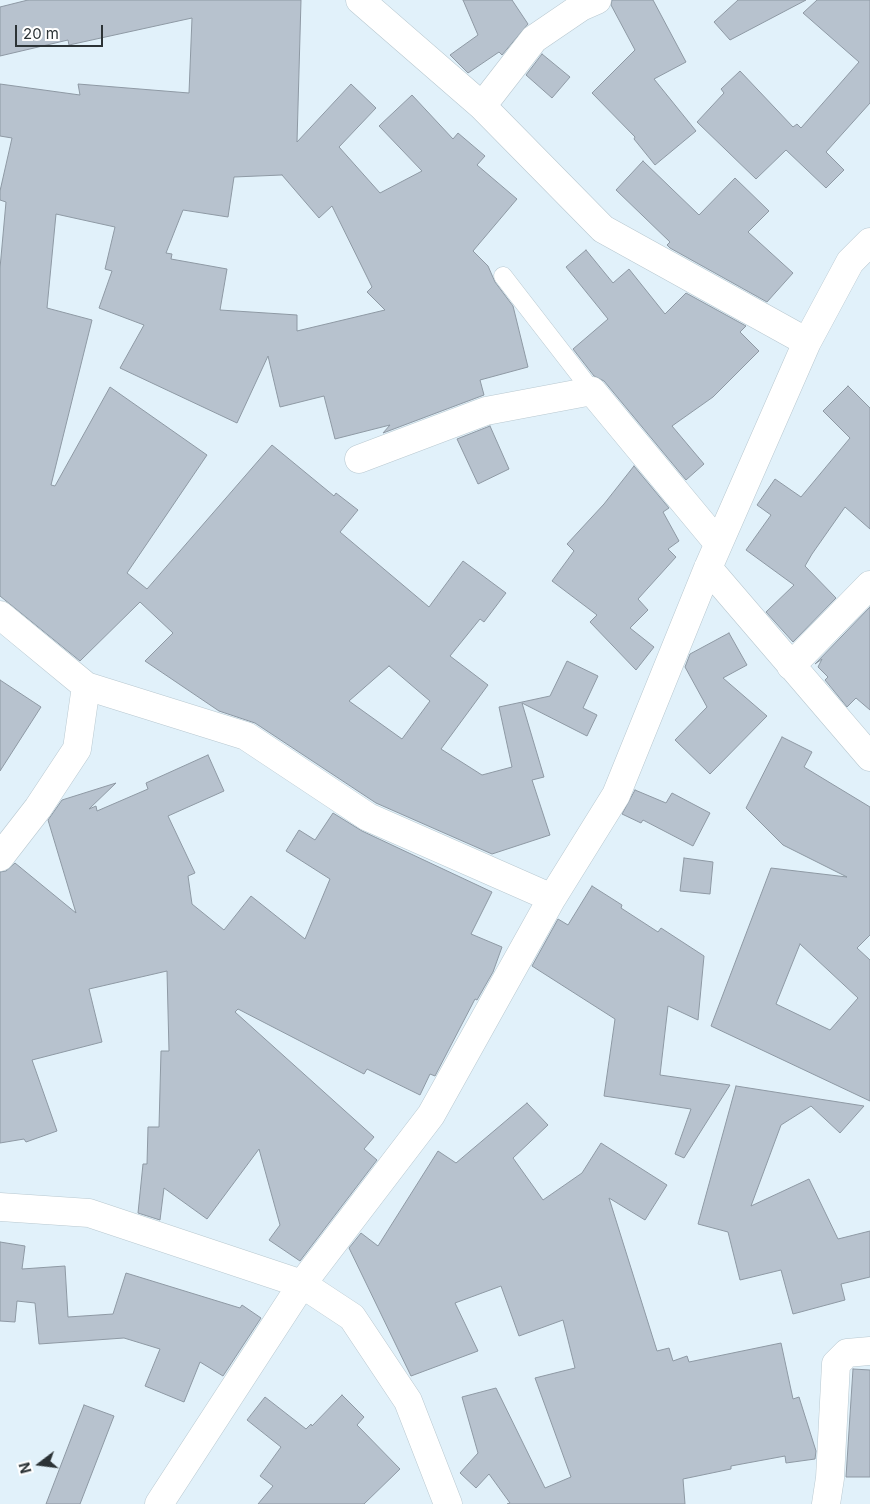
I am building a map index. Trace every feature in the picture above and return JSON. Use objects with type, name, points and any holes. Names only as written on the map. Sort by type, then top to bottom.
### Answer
[{"type":"street","points":[[360,0],[482,106],[602,229],[807,342]]},
{"type":"street","points":[[482,106],[534,39],[581,8],[597,0]]},
{"type":"street","points":[[159,1504],[302,1284],[431,1115],[552,898],[616,795],[718,544],[807,342],[850,262],[870,242]]},
{"type":"street","points":[[360,459],[486,411],[592,391],[718,544]]},
{"type":"street","points":[[708,568],[870,757]]},
{"type":"street","points":[[791,666],[870,586]]},
{"type":"street","points":[[0,615],[86,686],[246,736],[368,817],[552,898]]},
{"type":"street","points":[[0,857],[38,808],[77,749],[86,686]]},
{"type":"street","points":[[0,1207],[89,1213],[302,1284],[352,1317],[368,1340],[408,1401],[451,1503]]},
{"type":"street","points":[[826,1504],[830,1478],[836,1364],[847,1353],[870,1351]]},
{"type":"lane","points":[[504,276],[592,391]]},
{"type":"building","points":[[28,0],[301,0],[297,142],[351,84],[376,108],[339,147],[380,193],[422,171],[379,126],[412,95],[453,139],[458,133],[485,156],[477,165],[517,199],[473,251],[488,266],[495,282],[513,306],[528,367],[480,380],[484,395],[383,433],[390,425],[335,439],[324,396],[280,407],[268,356],[237,423],[120,368],[144,325],[99,308],[112,271],[105,269],[115,227],[56,214],[47,308],[92,320],[51,485],[55,486],[110,387],[207,455],[127,573],[147,589],[272,445],[334,496],[336,493],[358,510],[340,532],[429,607],[463,561],[506,593],[484,622],[480,619],[450,656],[488,685],[441,749],[482,775],[512,767],[499,707],[550,696],[567,661],[598,676],[583,708],[597,715],[587,736],[522,703],[544,777],[532,780],[550,835],[492,854],[376,803],[255,723],[219,711],[145,661],[173,633],[140,602],[80,661],[0,596],[0,268],[6,202],[0,200],[0,191],[12,138],[0,136],[0,84],[80,95],[78,84],[189,93],[192,18],[69,45],[68,40],[0,56],[0,7]],"holes":[[[282,175],[319,218],[332,206],[372,287],[367,292],[385,310],[297,331],[297,315],[220,310],[227,269],[171,259],[172,254],[166,253],[183,210],[228,217],[234,177]],[[389,666],[430,701],[402,739],[349,701]]]},
{"type":"building","points":[[463,0],[512,0],[528,24],[502,55],[499,52],[468,73],[450,55],[478,35]]},
{"type":"building","points":[[612,0],[653,0],[686,62],[654,79],[696,131],[655,165],[634,139],[635,137],[592,93],[635,50],[611,5]]},
{"type":"building","points":[[738,0],[806,0],[730,40],[714,22]]},
{"type":"building","points":[[817,0],[870,0],[870,103],[826,152],[844,170],[826,188],[786,150],[756,179],[697,122],[724,93],[721,89],[740,71],[793,127],[797,124],[801,128],[859,62],[803,13]]},
{"type":"building","points":[[542,54],[570,77],[552,98],[526,75]]},
{"type":"building","points":[[643,161],[699,215],[735,178],[769,211],[748,232],[793,273],[767,302],[670,248],[667,245],[670,242],[616,190]]},
{"type":"building","points":[[586,250],[613,283],[629,269],[665,314],[686,293],[746,326],[740,332],[759,351],[713,397],[672,426],[704,464],[686,480],[604,381],[594,376],[573,349],[608,319],[566,267]]},
{"type":"building","points":[[848,386],[870,408],[870,529],[845,507],[812,554],[805,566],[836,598],[793,642],[766,612],[794,585],[746,550],[771,515],[757,505],[775,479],[801,497],[850,438],[823,411]]},
{"type":"building","points":[[490,426],[509,469],[478,484],[457,439]]},
{"type":"building","points":[[634,466],[669,508],[663,512],[679,541],[668,549],[676,557],[638,599],[648,610],[630,628],[654,647],[636,670],[590,622],[597,615],[552,581],[574,551],[567,544],[604,504]]},
{"type":"building","points":[[870,607],[870,710],[856,698],[847,707],[825,680],[828,677],[818,667],[822,659],[815,664]]},
{"type":"building","points":[[729,633],[747,665],[723,678],[767,716],[710,774],[675,740],[707,707],[685,667],[690,654]]},
{"type":"building","points":[[0,680],[41,707],[0,771]]},
{"type":"building","points":[[782,737],[812,752],[804,767],[870,807],[870,935],[857,948],[870,960],[870,1101],[711,1026],[771,868],[847,877],[783,845],[746,808]],"holes":[[[800,944],[858,998],[830,1030],[776,1004]]]},
{"type":"building","points":[[208,755],[224,791],[168,816],[195,873],[188,876],[192,904],[224,930],[251,896],[305,939],[330,879],[286,851],[299,830],[315,840],[333,813],[362,831],[492,892],[471,934],[502,947],[493,972],[477,1000],[475,999],[435,1076],[430,1074],[420,1095],[367,1069],[364,1074],[238,1009],[235,1012],[374,1137],[364,1149],[377,1160],[300,1261],[269,1240],[280,1225],[259,1149],[207,1219],[164,1188],[160,1220],[138,1213],[143,1164],[147,1164],[148,1127],[159,1127],[161,1051],[169,1051],[167,971],[89,989],[102,1042],[32,1060],[57,1131],[26,1142],[24,1139],[0,1143],[0,872],[6,871],[15,863],[76,913],[48,820],[62,800],[116,783],[89,809],[96,806],[97,811],[148,789],[146,783]]},
{"type":"building","points":[[635,790],[666,803],[672,793],[710,813],[693,846],[643,820],[641,823],[622,814]]},
{"type":"building","points":[[684,858],[713,862],[710,894],[680,891]]},
{"type":"building","points":[[592,886],[622,905],[621,908],[658,932],[661,928],[704,956],[698,1020],[668,1006],[660,1075],[730,1085],[684,1158],[675,1154],[691,1109],[604,1096],[615,1019],[532,966],[558,919],[568,925]]},
{"type":"building","points":[[736,1086],[864,1106],[840,1133],[811,1106],[781,1125],[751,1206],[809,1179],[838,1239],[870,1231],[870,1277],[841,1284],[845,1300],[793,1314],[781,1270],[740,1280],[728,1232],[698,1224]]},
{"type":"building","points":[[527,1103],[548,1125],[513,1158],[543,1200],[582,1173],[601,1143],[667,1185],[645,1220],[609,1198],[657,1351],[669,1348],[673,1361],[687,1356],[689,1362],[781,1343],[793,1399],[799,1397],[816,1451],[815,1459],[786,1463],[785,1456],[731,1466],[731,1469],[683,1479],[685,1504],[507,1504],[510,1503],[489,1474],[476,1488],[460,1473],[478,1453],[462,1397],[496,1388],[545,1488],[571,1477],[535,1378],[575,1368],[563,1320],[519,1336],[501,1286],[455,1303],[478,1351],[411,1376],[349,1248],[361,1233],[378,1246],[438,1151],[456,1163]]},
{"type":"building","points":[[0,1242],[25,1246],[22,1269],[65,1266],[68,1317],[113,1314],[126,1273],[240,1308],[242,1305],[261,1318],[223,1376],[200,1362],[184,1402],[145,1386],[160,1349],[124,1338],[39,1344],[35,1303],[17,1301],[15,1322],[0,1321]]},
{"type":"building","points":[[853,1369],[870,1370],[870,1477],[846,1477]]},
{"type":"building","points":[[342,1395],[364,1417],[357,1425],[400,1469],[364,1504],[258,1504],[273,1486],[260,1476],[281,1447],[247,1420],[265,1397],[306,1429],[311,1424],[312,1426]]},
{"type":"building","points":[[84,1405],[114,1416],[80,1504],[46,1504]]}]
